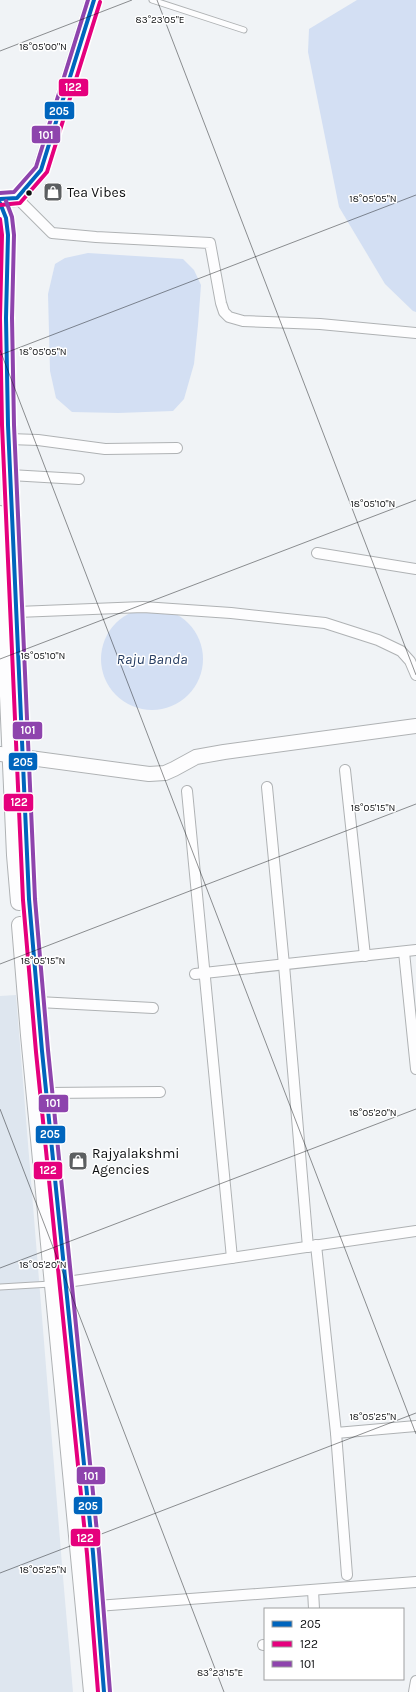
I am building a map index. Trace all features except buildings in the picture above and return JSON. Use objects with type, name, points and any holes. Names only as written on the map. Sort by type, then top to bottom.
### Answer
[{"type":"main road","points":[[0,199],[18,198],[41,170],[94,0]]},
{"type":"main road","points":[[0,203],[6,218],[8,235],[6,318],[10,474],[17,612],[11,756],[23,785],[29,899],[47,1094],[60,1283],[69,1464],[92,1692]]},
{"type":"main road","points":[[0,514],[15,855],[29,1035],[60,1283],[97,1606],[104,1692]]},
{"type":"street","points":[[18,198],[52,233],[96,237],[210,243],[221,303],[224,312],[229,317],[243,321],[320,324],[416,333]]},
{"type":"street","points":[[9,439],[38,440],[105,450],[177,448]]},
{"type":"street","points":[[10,474],[79,479]]},
{"type":"street","points":[[317,553],[416,569]]},
{"type":"street","points":[[17,612],[143,607],[231,613],[325,623],[378,640],[401,651],[410,661],[416,675]]},
{"type":"street","points":[[11,756],[149,774],[165,773],[196,758],[224,752],[416,726],[416,717]]},
{"type":"street","points":[[345,770],[365,956]]},
{"type":"street","points":[[267,787],[312,1246],[336,1433],[347,1575]]},
{"type":"street","points":[[187,791],[200,973],[232,1258]]},
{"type":"street","points":[[200,973],[416,950]]},
{"type":"street","points":[[404,952],[416,1069]]},
{"type":"street","points":[[38,1002],[153,1008]]},
{"type":"street","points":[[47,1094],[160,1092]]},
{"type":"street","points":[[60,1283],[416,1231]]},
{"type":"street","points":[[336,1433],[416,1426]]},
{"type":"street","points":[[97,1606],[416,1582]]},
{"type":"street","points":[[313,1590],[314,1608]]},
{"type":"street","points":[[414,1692],[416,1681]]},
{"type":"lane","points":[[152,0],[244,30]]},
{"type":"lane","points":[[0,1287],[60,1283]]},
{"type":"shaded area","points":[[16,995],[73,1692],[0,1692],[0,996]]},
{"type":"water","points":[[357,0],[416,0],[416,312],[413,311],[385,284],[339,207],[308,52],[309,29]]},
{"type":"water","points":[[88,253],[183,259],[194,270],[201,285],[194,364],[184,399],[173,411],[118,413],[72,412],[56,398],[50,371],[48,294],[55,264],[65,258]]},
{"type":"water","name":"Raju Banda","points":[[152,608],[172,612],[180,616],[188,623],[195,631],[199,639],[203,659],[199,679],[195,687],[188,695],[180,702],[172,706],[152,710],[132,706],[124,702],[116,695],[109,687],[105,679],[101,659],[105,639],[109,631],[116,623],[124,616],[132,612]]},
{"type":"transit line","name":"101","points":[[0,193],[14,192],[36,167],[88,0]]},
{"type":"transit line","name":"205","points":[[0,199],[17,198],[41,170],[94,0]]},
{"type":"transit line","name":"122","points":[[0,205],[20,203],[47,172],[100,2]]},
{"type":"transit line","name":"101","points":[[6,201],[12,217],[14,235],[12,318],[14,425],[35,899],[48,1050],[99,1552],[110,1692]]},
{"type":"transit line","name":"205","points":[[0,203],[6,218],[8,235],[6,318],[8,425],[29,899],[42,1051],[93,1553],[104,1692]]},
{"type":"transit line","name":"122","points":[[0,219],[2,235],[0,318],[2,425],[23,900],[36,1052],[87,1554],[98,1692]]},
{"type":"place","name":"Tea Vibes","points":[[53,192]]},
{"type":"place","name":"Rajyalakshmi Agencies","points":[[78,1161]]}]
